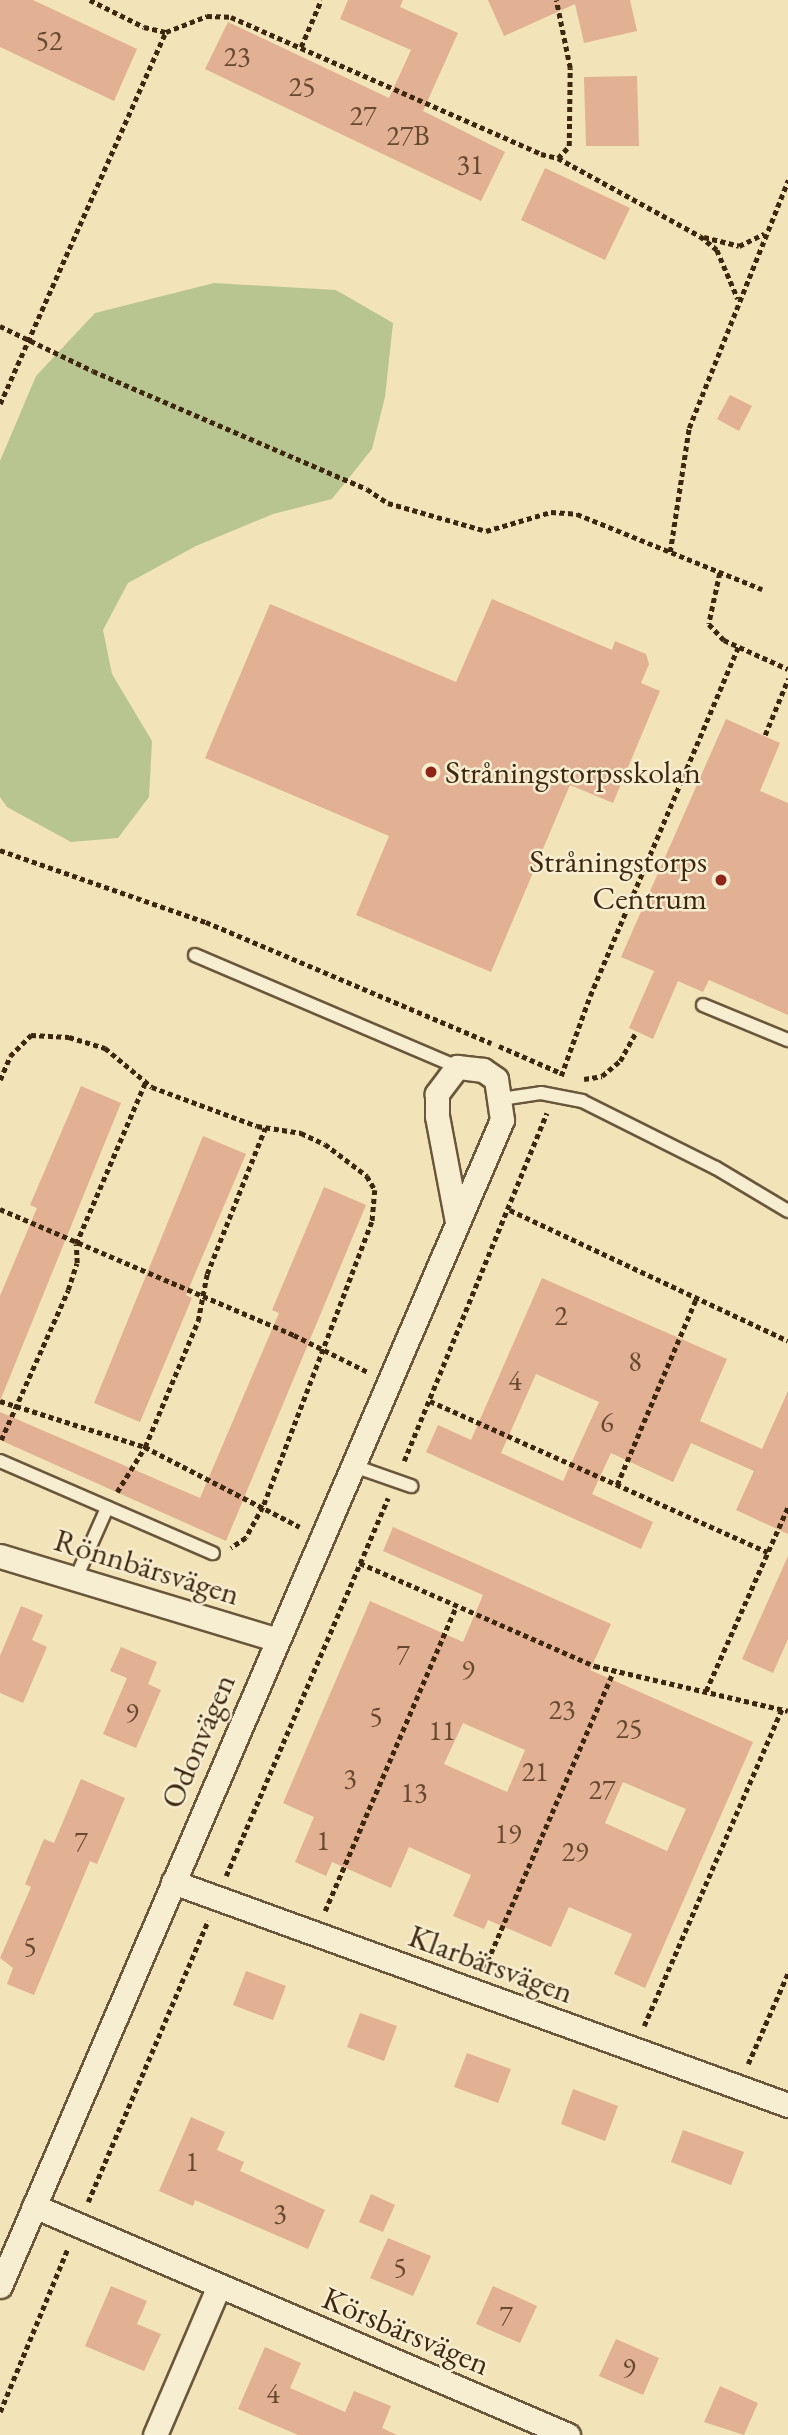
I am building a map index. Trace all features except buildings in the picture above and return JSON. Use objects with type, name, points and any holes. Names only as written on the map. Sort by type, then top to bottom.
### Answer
[{"type":"street","points":[[457,1222],[437,1116],[438,1094],[457,1067],[489,1074],[496,1079],[502,1099]]},
{"type":"street","name":"Odonvägen","points":[[0,2286],[275,1639],[502,1120],[502,1099]]},
{"type":"street","name":"Rönnbärsvägen","points":[[0,1556],[275,1639]]},
{"type":"street","name":"Klarbärsvägen","points":[[173,1882],[788,2105]]},
{"type":"street","name":"Körsbärsvägen","points":[[34,2206],[568,2435]]},
{"type":"street","points":[[155,2435],[219,2286]]},
{"type":"lane","points":[[195,956],[457,1067]]},
{"type":"lane","points":[[703,1005],[788,1040]]},
{"type":"lane","points":[[502,1099],[541,1093],[582,1101],[788,1211]]},
{"type":"lane","points":[[0,1461],[213,1553]]},
{"type":"lane","points":[[351,1465],[411,1486]]},
{"type":"lane","points":[[76,1578],[107,1508]]},
{"type":"path","points":[[90,0],[144,27],[166,32],[206,16],[231,17],[558,158],[700,236],[718,250],[738,299]]},
{"type":"path","points":[[301,47],[321,0]]},
{"type":"path","points":[[556,0],[570,68],[569,146],[558,158]]},
{"type":"path","points":[[0,404],[166,32]]},
{"type":"path","points":[[670,552],[689,428],[738,299],[788,180]]},
{"type":"path","points":[[700,236],[739,246],[765,234]]},
{"type":"path","points":[[0,326],[367,489],[388,503],[486,531],[551,512],[577,514],[762,589]]},
{"type":"path","points":[[719,573],[709,624],[738,647],[788,669]]},
{"type":"path","points":[[0,2412],[510,1210],[590,996],[738,647]]},
{"type":"path","points":[[765,735],[788,679]]},
{"type":"path","points":[[0,850],[206,922],[562,1073],[585,1079],[602,1076],[620,1061],[636,1032]]},
{"type":"path","points":[[0,1080],[10,1056],[31,1035],[69,1037],[105,1048],[145,1083],[265,1128],[301,1133],[325,1144],[367,1176],[374,1190],[372,1222],[263,1507],[246,1538],[230,1549],[213,1553]]},
{"type":"path","points":[[0,1442],[68,1290],[78,1263],[76,1244],[145,1083]]},
{"type":"path","points":[[107,1508],[145,1447],[198,1321],[202,1296],[265,1128]]},
{"type":"path","points":[[0,1209],[202,1296],[388,1381]]},
{"type":"path","points":[[510,1210],[788,1341]]},
{"type":"path","points":[[617,1485],[696,1299]]},
{"type":"path","points":[[0,1401],[15,1408],[145,1447],[320,1536]]},
{"type":"path","points":[[430,1401],[768,1552]]},
{"type":"path","points":[[706,1691],[788,1507]]},
{"type":"path","points":[[360,1563],[456,1607],[613,1672],[785,1710],[634,2050]]},
{"type":"path","points":[[315,1934],[456,1607]]},
{"type":"path","points":[[474,1992],[613,1672]]},
{"type":"path","points":[[738,2087],[788,1973]]},
{"type":"green space","points":[[214,283],[336,290],[393,323],[385,397],[372,449],[332,499],[273,514],[196,546],[128,583],[103,630],[112,674],[152,741],[149,797],[118,838],[71,842],[7,807],[0,797],[0,461],[36,376],[95,313]]},
{"type":"place","name":"Stråningstorpsskolan","points":[[431,772]]},
{"type":"place","name":"Stråningstorps Centrum","points":[[721,880]]}]
